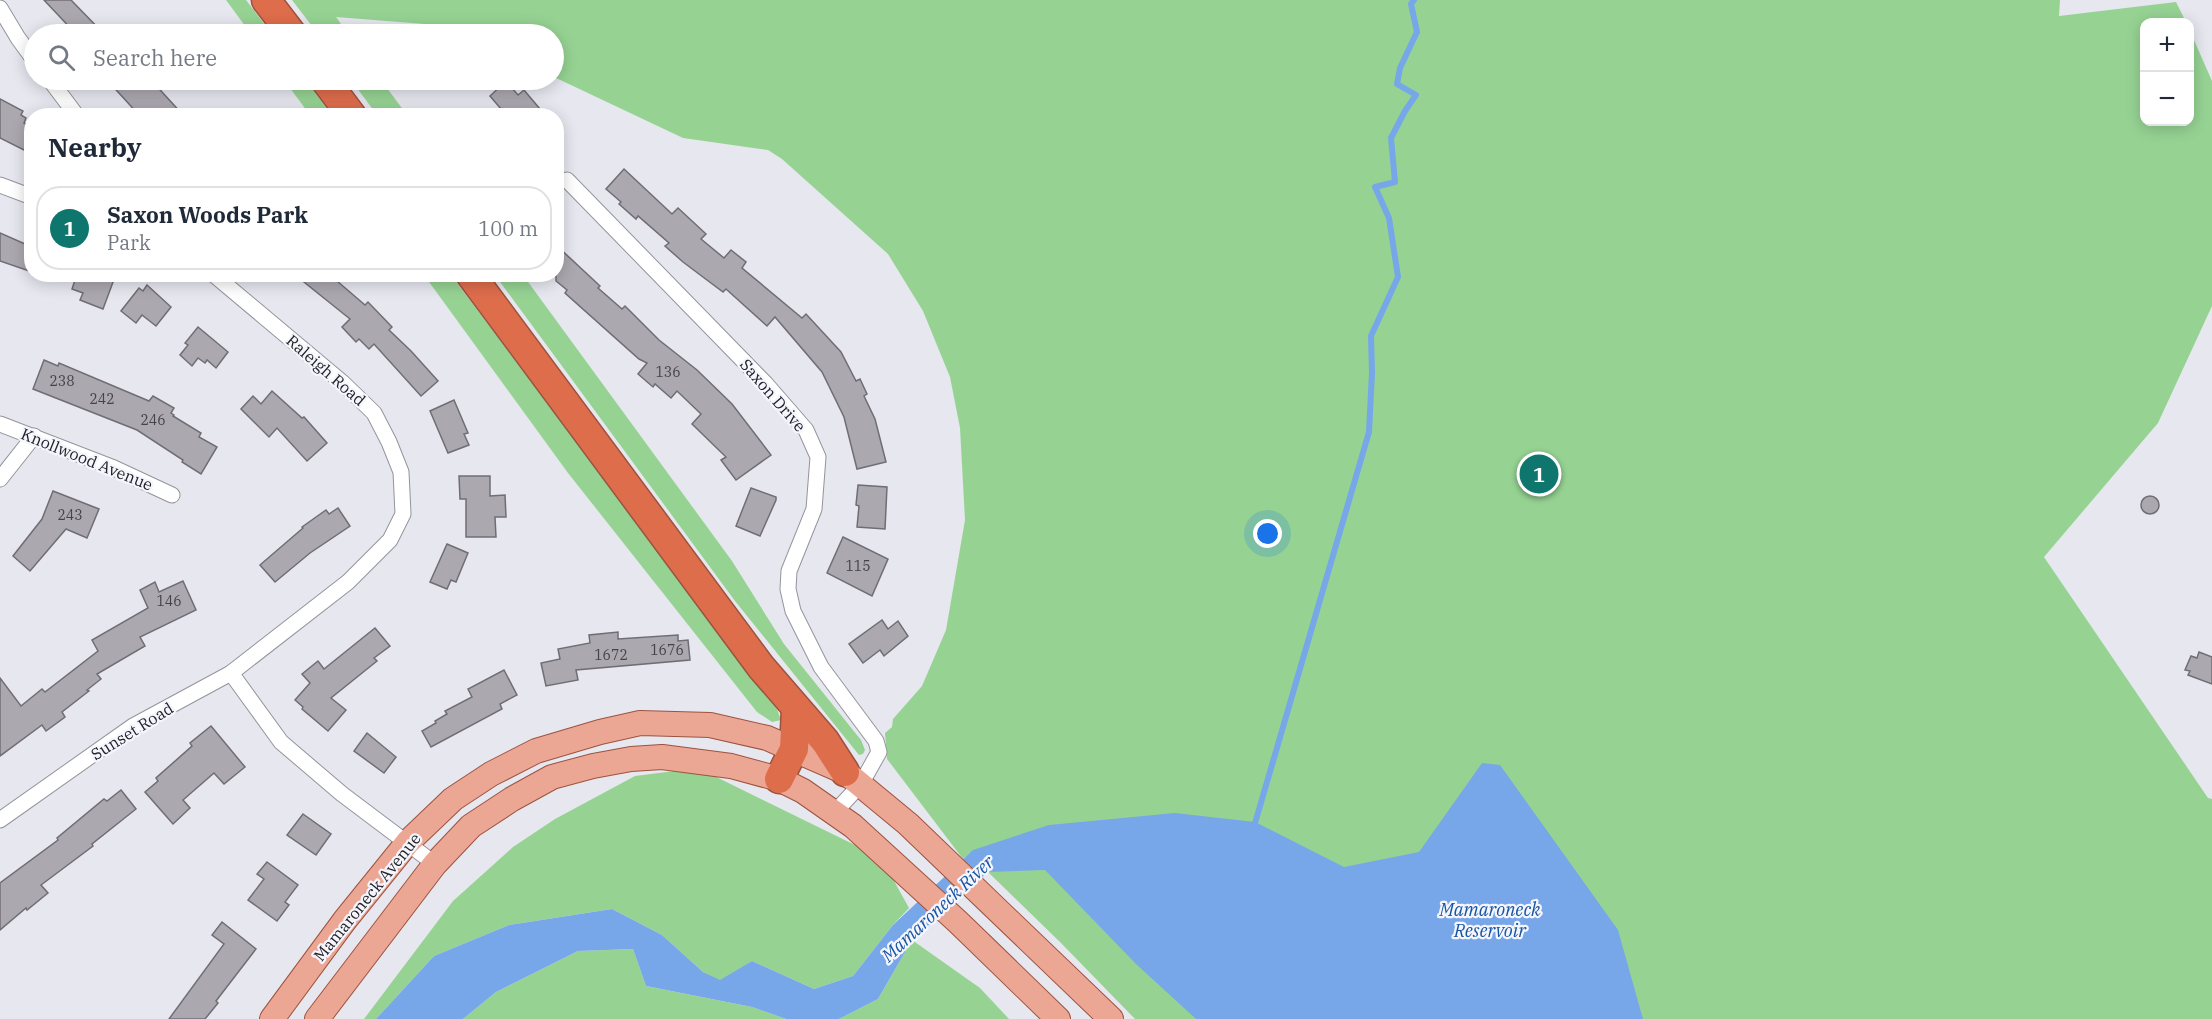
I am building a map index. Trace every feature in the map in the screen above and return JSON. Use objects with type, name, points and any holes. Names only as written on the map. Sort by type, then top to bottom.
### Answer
[{"type":"highway","points":[[266,0],[284,24]]},
{"type":"highway","points":[[333,90],[346,108]]},
{"type":"highway","points":[[476,282],[748,649],[853,778]]},
{"type":"highway","points":[[779,779],[794,749],[796,709]]},
{"type":"main road","name":"Mamaroneck Avenue","points":[[272,1019],[345,920],[408,842],[453,799],[491,774],[536,751],[640,723],[710,725],[767,738],[853,778],[908,824],[1111,1019]]},
{"type":"main road","name":"Mamaroneck Avenue","points":[[317,1019],[435,864],[471,826],[512,799],[552,777],[631,759],[662,757],[731,766],[779,779],[803,790],[853,826],[958,922],[1058,1019]]},
{"type":"street","points":[[0,8],[24,46]]},
{"type":"street","points":[[58,90],[71,108]]},
{"type":"street","name":"Saxon Drive","points":[[567,180],[766,384],[806,430],[818,457],[814,509],[789,570],[788,589],[793,611],[821,667],[876,741],[879,752],[853,778],[835,812]]},
{"type":"street","points":[[0,184],[24,194]]},
{"type":"street","name":"Raleigh Road","points":[[223,282],[343,383],[374,413],[401,472],[404,514],[390,540],[348,582],[266,645]]},
{"type":"street","name":"Knollwood Avenue","points":[[0,424],[114,468],[172,495]]},
{"type":"street","points":[[0,479],[34,436]]},
{"type":"street","name":"Sunset Road","points":[[0,820],[133,726],[231,673],[266,645]]},
{"type":"street","points":[[231,673],[280,742],[342,794],[435,864]]},
{"type":"green space","points":[[226,0],[246,0],[264,24],[244,24]]},
{"type":"green space","points":[[292,0],[2060,0],[2059,16],[2176,2],[2184,18],[2140,18],[2140,126],[2194,126],[2194,40],[2212,81],[2212,306],[2158,423],[2044,557],[2208,798],[2212,799],[2212,1019],[1135,1019],[988,872],[994,872],[973,851],[963,859],[887,759],[885,733],[892,727],[893,719],[922,686],[946,630],[965,520],[960,428],[950,377],[923,311],[888,254],[782,159],[768,150],[683,138],[564,82],[564,24],[424,24],[336,17],[341,24],[310,24]]},
{"type":"green space","points":[[291,90],[313,90],[327,108],[305,108]]},
{"type":"green space","points":[[358,90],[388,90],[402,108],[372,108]]},
{"type":"green space","points":[[429,282],[456,282],[777,709],[781,720],[772,722],[757,712],[568,473]]},
{"type":"green space","points":[[500,282],[528,282],[732,561],[784,644],[861,740],[865,750],[863,754],[859,755],[735,601]]},
{"type":"green space","points":[[698,768],[859,847],[893,879],[909,908],[853,976],[814,989],[752,961],[720,981],[703,972],[662,935],[612,909],[509,925],[434,956],[376,1019],[364,1019],[453,901],[513,847],[555,819],[635,776]]},
{"type":"green space","points":[[912,940],[980,988],[1009,1019],[839,1019],[878,999]]},
{"type":"green space","points":[[633,949],[646,986],[752,1007],[786,1019],[463,1019],[496,992],[578,951]]},
{"type":"water","name":"Mamaroneck Reservoir","points":[[1482,763],[1500,765],[1618,930],[1643,1019],[1196,1019],[1136,964],[1045,870],[988,872],[912,940],[878,999],[839,1019],[786,1019],[752,1007],[646,986],[633,949],[578,951],[496,992],[463,1019],[376,1019],[434,956],[509,925],[612,909],[662,935],[703,972],[720,980],[752,961],[814,989],[853,976],[893,925],[973,850],[1049,825],[1175,813],[1255,822],[1344,867],[1419,852]]},
{"type":"building","points":[[44,0],[71,0],[94,24],[67,24]]},
{"type":"building","points":[[116,90],[160,90],[177,108],[133,108]]},
{"type":"building","points":[[496,90],[514,90],[518,95],[524,90],[539,108],[500,108],[490,96]]},
{"type":"building","points":[[0,99],[23,111],[21,115],[24,117],[24,150],[0,138]]},
{"type":"building","points":[[624,169],[672,214],[678,208],[706,234],[701,239],[724,258],[731,250],[746,262],[742,268],[802,318],[806,314],[841,352],[856,381],[860,379],[867,394],[864,396],[875,419],[886,462],[857,469],[844,417],[822,372],[775,317],[767,326],[726,289],[723,292],[683,262],[665,246],[669,243],[638,216],[636,219],[619,204],[621,202],[606,189]]},
{"type":"building","points":[[0,233],[24,244],[24,269],[0,261]]},
{"type":"building","points":[[564,252],[600,286],[598,288],[622,309],[625,306],[659,340],[697,370],[732,404],[771,455],[736,480],[721,460],[726,457],[692,424],[701,414],[677,391],[671,398],[655,384],[653,387],[638,374],[647,363],[639,359],[565,293],[567,290],[557,282],[564,282]]},
{"type":"building","points":[[74,282],[113,282],[103,309],[80,300],[83,293],[72,289]]},
{"type":"building","points":[[304,282],[338,282],[365,305],[368,302],[392,327],[389,330],[438,381],[421,396],[374,344],[369,349],[359,339],[356,342],[342,327],[350,319]]},
{"type":"building","points":[[147,285],[171,307],[156,326],[142,315],[136,323],[121,311],[139,288],[143,291]]},
{"type":"building","points":[[198,327],[228,352],[216,368],[207,360],[205,363],[198,358],[192,366],[180,355],[188,345],[185,343]]},
{"type":"building","points":[[44,360],[58,366],[59,363],[149,401],[153,396],[174,408],[171,413],[173,416],[201,433],[199,437],[217,447],[201,474],[137,430],[33,389]]},
{"type":"building","points":[[272,391],[302,418],[304,417],[327,443],[307,461],[277,428],[269,437],[241,409],[253,396],[261,404]]},
{"type":"building","points":[[454,400],[468,433],[464,434],[469,445],[448,453],[430,411]]},
{"type":"building","points":[[459,476],[490,476],[490,496],[505,495],[506,517],[495,517],[496,537],[466,537],[466,499],[460,499]]},
{"type":"building","points":[[858,485],[887,487],[885,529],[857,527]]},
{"type":"building","points":[[751,488],[776,497],[760,536],[736,526]]},
{"type":"building","points":[[53,491],[99,509],[87,538],[66,529],[30,571],[13,556],[42,519]]},
{"type":"building","points":[[2150,496],[2158,501],[2159,505],[2154,513],[2150,514],[2142,509],[2141,505],[2146,497]]},
{"type":"building","points":[[338,508],[350,526],[310,553],[275,582],[260,565],[302,527],[326,510],[329,514]]},
{"type":"building","points":[[843,537],[888,559],[872,596],[827,573]]},
{"type":"building","points":[[447,544],[468,553],[456,582],[451,580],[447,589],[430,582]]},
{"type":"building","points":[[183,581],[196,610],[140,637],[145,646],[97,674],[101,679],[62,712],[65,717],[46,731],[42,725],[0,756],[0,678],[21,706],[42,689],[45,692],[98,651],[92,640],[148,608],[140,590],[155,582],[159,592]]},
{"type":"building","points":[[882,620],[888,629],[898,621],[908,636],[884,656],[880,650],[863,663],[849,644]]},
{"type":"building","points":[[375,628],[390,646],[374,658],[377,661],[331,698],[346,710],[328,731],[295,700],[310,683],[302,674],[318,661],[324,669]]},
{"type":"building","points":[[618,632],[618,639],[678,635],[678,641],[688,640],[690,660],[576,670],[578,680],[546,686],[541,663],[560,659],[558,649],[590,643],[589,635]]},
{"type":"building","points":[[2199,652],[2212,657],[2212,684],[2188,675],[2190,671],[2185,670],[2191,656],[2197,658]]},
{"type":"building","points":[[504,670],[517,695],[500,704],[502,709],[431,747],[422,731],[447,714],[445,711],[472,697],[468,689]]},
{"type":"building","points":[[211,726],[245,767],[224,784],[214,773],[183,800],[190,808],[173,824],[145,792],[158,781],[156,778],[192,746],[190,743]]},
{"type":"building","points":[[367,733],[396,757],[384,773],[354,751]]},
{"type":"building","points":[[121,790],[136,809],[92,844],[93,846],[41,885],[48,893],[0,930],[0,883],[58,840],[57,838],[104,799],[107,801]]},
{"type":"building","points":[[303,814],[331,834],[316,855],[287,835]]},
{"type":"building","points":[[267,862],[298,885],[285,902],[289,905],[277,921],[248,900],[264,879],[257,874]]},
{"type":"building","points":[[222,922],[256,949],[205,1019],[169,1019],[224,944],[212,935]]},
{"type":"waterway","points":[[1253,830],[1369,432],[1371,336],[1398,277],[1389,218],[1375,187],[1395,182],[1391,138],[1416,95],[1397,84],[1400,68],[1417,32],[1411,4],[1414,0]]},
{"type":"place","name":"Saxon Woods Park","points":[[1539,474]]},
{"type":"water label","name":"Mamaroneck River","points":[[938,909]]}]
